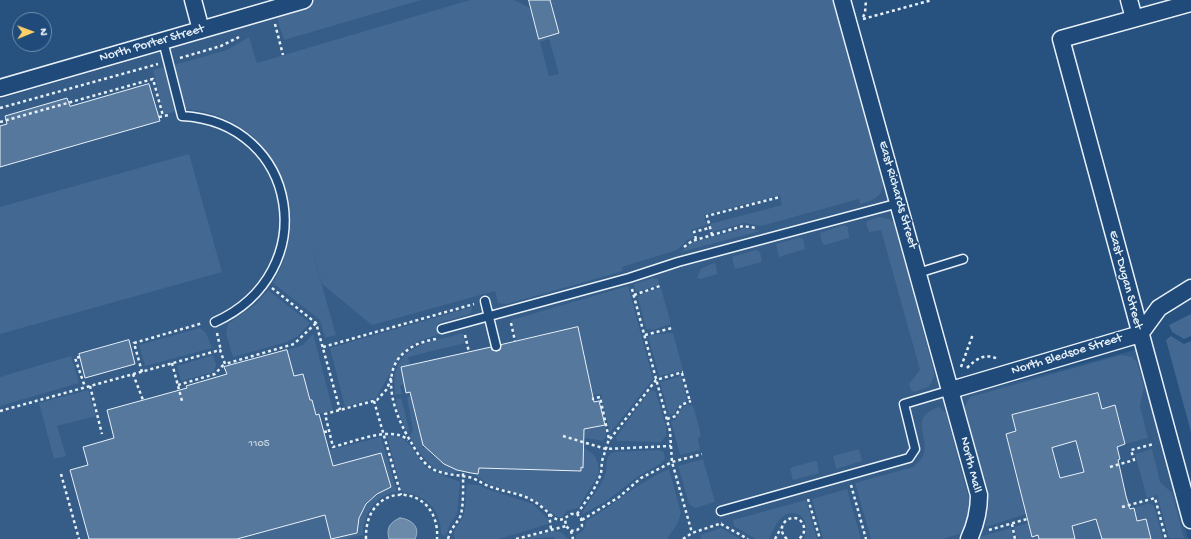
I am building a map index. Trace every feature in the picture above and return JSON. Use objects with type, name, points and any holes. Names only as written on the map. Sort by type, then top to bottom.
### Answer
[{"type":"street","points":[[193,0],[201,30]]},
{"type":"street","name":"North Porter Street","points":[[0,88],[304,0]]},
{"type":"street","name":"East Richards Street","points":[[842,0],[951,390]]},
{"type":"street","points":[[1130,0],[1134,18],[1191,3]]},
{"type":"street","name":"East Dugan Street","points":[[1134,18],[1061,39],[1191,520]]},
{"type":"street","name":"North Bledsoe Street","points":[[951,390],[1140,334],[1159,308],[1191,288]]},
{"type":"street","name":"North Mall","points":[[951,390],[979,495],[979,509],[970,537]]},
{"type":"lane","points":[[162,41],[182,116],[207,119],[238,134],[256,148],[275,177],[282,198],[284,232],[280,254],[266,283],[246,305],[230,316],[215,322]]},
{"type":"lane","points":[[442,333],[462,324],[629,278],[678,262],[899,203]]},
{"type":"lane","points":[[918,272],[963,259]]},
{"type":"lane","points":[[484,301],[496,346]]},
{"type":"lane","points":[[721,511],[909,458],[916,449],[904,404],[951,390]]},
{"type":"path","points":[[866,0],[865,13],[861,20],[932,0]]},
{"type":"path","points":[[273,20],[283,55]]},
{"type":"path","points":[[0,108],[221,46],[241,36]]},
{"type":"path","points":[[0,122],[153,79],[163,116]]},
{"type":"path","points":[[712,235],[706,216],[780,197]]},
{"type":"path","points":[[696,239],[694,232],[710,228]]},
{"type":"path","points":[[629,278],[667,419],[672,462],[692,533]]},
{"type":"path","points":[[266,283],[316,323],[340,410]]},
{"type":"path","points":[[634,295],[660,286]]},
{"type":"path","points":[[323,347],[484,301]]},
{"type":"path","points":[[508,312],[515,342]]},
{"type":"path","points":[[142,372],[134,343],[201,324],[215,322],[220,350],[225,364]]},
{"type":"path","points":[[178,385],[216,374],[225,364],[294,344],[316,323]]},
{"type":"path","points":[[462,324],[469,352]]},
{"type":"path","points":[[644,335],[672,328]]},
{"type":"path","points":[[411,443],[403,436],[383,434],[334,447],[325,414],[374,401],[381,397],[392,377],[395,366],[404,352],[415,345],[442,333]]},
{"type":"path","points":[[972,334],[959,369],[965,370],[984,356],[990,356],[1000,360]]},
{"type":"path","points":[[0,411],[220,350]]},
{"type":"path","points":[[80,356],[75,358],[84,388]]},
{"type":"path","points":[[172,363],[182,401]]},
{"type":"path","points":[[577,514],[593,491],[602,474],[602,462],[610,439],[656,380],[683,373],[691,402],[681,405],[676,416],[667,419]]},
{"type":"path","points":[[133,374],[143,400]]},
{"type":"path","points":[[392,377],[395,410],[402,428],[411,443],[431,468],[443,473],[473,478],[488,486],[534,501],[555,519],[565,519],[571,514],[577,514]]},
{"type":"path","points":[[90,386],[102,434]]},
{"type":"path","points":[[592,399],[600,397],[610,439]]},
{"type":"path","points":[[374,401],[401,495]]},
{"type":"path","points":[[324,432],[329,431]]},
{"type":"path","points":[[563,436],[606,449],[671,446]]},
{"type":"path","points":[[1110,467],[1134,460],[1131,450],[1169,440]]},
{"type":"path","points":[[571,531],[580,529],[582,520],[610,503],[641,478],[672,462],[702,454]]},
{"type":"path","points":[[448,539],[451,527],[460,516],[463,472]]},
{"type":"path","points":[[61,474],[80,539]]},
{"type":"path","points":[[848,475],[866,539]]},
{"type":"path","points":[[366,539],[366,527],[369,516],[375,506],[384,499],[401,495],[418,499],[427,505],[434,515],[438,526],[437,539]]},
{"type":"path","points":[[808,497],[820,539]]},
{"type":"path","points":[[1122,507],[1154,498],[1166,539]]},
{"type":"path","points":[[549,513],[551,529]]},
{"type":"path","points":[[577,514],[582,520]]},
{"type":"path","points":[[565,519],[566,526],[571,531],[573,539]]},
{"type":"path","points":[[775,539],[788,519],[799,520],[805,530],[799,539]]},
{"type":"path","points":[[970,537],[1027,520]]},
{"type":"path","points":[[683,539],[692,533],[721,524],[748,539]]},
{"type":"path","points":[[1012,524],[1016,539]]},
{"type":"path","points":[[516,539],[566,526]]},
{"type":"path","points":[[782,528],[783,535],[787,539]]},
{"type":"shaded area","points":[[314,0],[421,0],[284,40],[278,21],[279,15],[293,6]]},
{"type":"shaded area","points":[[335,0],[834,0],[943,401],[1135,350],[1188,539],[0,539],[0,99]]},
{"type":"shaded area","points":[[470,0],[514,0],[532,9],[539,39],[559,33],[550,0],[833,0],[883,183],[881,192],[878,196],[860,204],[859,199],[761,226],[744,223],[712,232],[710,224],[782,205],[780,195],[704,215],[707,225],[691,230],[694,238],[687,240],[677,250],[622,267],[623,271],[507,304],[498,303],[495,291],[372,325],[322,284],[311,247],[336,335],[325,338],[320,320],[273,283],[283,262],[289,241],[290,218],[288,196],[281,176],[270,156],[255,139],[237,125],[212,114],[185,109],[174,65],[227,50],[249,37],[257,63]],"holes":[[[549,39],[559,74],[549,76],[540,42]]]},
{"type":"shaded area","points":[[164,67],[176,111],[167,114],[163,111],[153,70]]},
{"type":"shaded area","points":[[189,154],[222,272],[0,334],[0,207]]},
{"type":"shaded area","points":[[880,217],[894,222],[934,372],[934,377],[929,387],[914,392],[911,390],[909,384],[920,370],[881,230],[869,232],[866,224],[867,221]]},
{"type":"shaded area","points":[[844,225],[848,227],[849,238],[825,245],[822,243],[820,233]]},
{"type":"shaded area","points":[[745,228],[760,231],[681,252],[693,242]]},
{"type":"shaded area","points":[[800,237],[803,239],[805,249],[779,257],[776,244]]},
{"type":"shaded area","points":[[756,250],[760,252],[762,262],[735,269],[732,257]]},
{"type":"shaded area","points":[[713,263],[716,265],[717,274],[700,279],[697,278],[701,269]]},
{"type":"shaded area","points":[[653,278],[658,279],[659,285],[636,292],[634,284]]},
{"type":"shaded area","points":[[628,286],[653,379],[610,433],[601,394],[593,395],[578,327],[517,341],[511,320]]},
{"type":"shaded area","points":[[661,288],[671,324],[653,330],[646,329],[638,297],[646,292]]},
{"type":"shaded area","points":[[268,290],[310,323],[298,336],[287,342],[233,357],[226,334],[228,324],[256,304]]},
{"type":"shaded area","points":[[472,307],[471,313],[467,315],[438,323],[441,334],[418,341],[402,352],[376,398],[345,407],[330,348]]},
{"type":"shaded area","points":[[1191,314],[1191,336],[1184,339],[1172,332],[1169,325]]},
{"type":"shaded area","points":[[200,328],[206,333],[212,348],[145,366],[139,345]]},
{"type":"shaded area","points":[[463,333],[465,343],[408,357],[410,365],[401,368],[404,384],[400,386],[402,394],[395,395],[395,373],[400,361],[406,354],[414,348],[424,344]]},
{"type":"shaded area","points":[[673,333],[683,370],[659,376],[648,336]]},
{"type":"shaded area","points":[[313,334],[333,410],[316,415],[303,374],[294,376],[287,350],[303,345]]},
{"type":"shaded area","points":[[1171,336],[1184,344],[1191,341],[1191,432],[1166,340]]},
{"type":"shaded area","points":[[213,355],[216,365],[214,372],[181,381],[177,366]]},
{"type":"shaded area","points":[[1121,355],[1132,357],[1137,362],[1144,387],[1140,406],[1148,438],[1125,444],[1114,406],[1102,409],[1098,393],[1088,395],[1089,399],[1012,415],[1016,431],[1006,434],[1009,448],[1014,452],[1010,454],[1018,484],[1022,484],[1027,504],[1024,506],[1026,514],[985,527],[989,502],[965,411],[965,406],[970,397]]},
{"type":"shaded area","points":[[71,356],[79,383],[0,406],[0,377]]},
{"type":"shaded area","points":[[681,376],[687,400],[678,406],[674,414],[669,415],[660,382]]},
{"type":"shaded area","points":[[88,390],[96,416],[57,426],[66,456],[54,459],[39,403]]},
{"type":"shaded area","points":[[654,390],[666,426],[666,436],[661,442],[617,441],[616,437],[649,392]]},
{"type":"shaded area","points":[[411,396],[423,441],[423,448],[429,448],[429,452],[444,464],[460,471],[451,473],[436,469],[429,464],[409,436],[413,431],[407,397]]},
{"type":"shaded area","points":[[401,398],[409,429],[408,431],[406,430],[397,409],[396,399]]},
{"type":"shaded area","points":[[688,405],[693,405],[701,435],[698,439],[700,450],[680,455],[671,421],[675,420],[682,408]]},
{"type":"shaded area","points":[[939,407],[946,413],[969,499],[970,513],[962,533],[943,539],[871,539],[855,483],[913,467],[921,459],[925,450],[922,426],[923,419],[928,412]]},
{"type":"shaded area","points":[[605,425],[606,437],[603,441],[580,437],[574,430]]},
{"type":"shaded area","points":[[1073,429],[1102,539],[1075,539],[1072,526],[1067,477],[1060,478],[1052,448],[1062,445],[1059,433]]},
{"type":"shaded area","points":[[387,436],[396,436],[403,439],[408,443],[420,460],[431,470],[460,482],[457,514],[450,524],[446,535],[444,536],[441,534],[440,525],[435,511],[425,500],[411,493],[402,492]]},
{"type":"shaded area","points":[[381,437],[397,492],[382,497],[372,507],[365,520],[363,535],[346,539],[332,539],[357,533],[360,517],[367,505],[377,495],[391,487],[381,453],[330,467],[326,451]]},
{"type":"shaded area","points":[[581,445],[594,455],[598,463],[599,474],[578,508],[567,511],[561,518],[533,499],[488,484],[473,474],[478,474],[479,468],[580,471],[581,467],[583,467],[584,449]]},
{"type":"shaded area","points":[[859,449],[862,461],[836,469],[833,456]]},
{"type":"shaded area","points":[[1152,449],[1160,482],[1172,493],[1184,538],[1169,538],[1157,495],[1147,498],[1135,454]]},
{"type":"shaded area","points":[[659,450],[664,452],[665,459],[660,464],[640,475],[605,502],[583,514],[582,513],[604,477],[609,455],[615,452]]},
{"type":"shaded area","points":[[703,459],[715,502],[695,508],[689,504],[678,466]]},
{"type":"shaded area","points":[[814,461],[817,462],[819,473],[793,480],[790,468]]},
{"type":"shaded area","points":[[669,469],[681,513],[677,524],[667,539],[576,539],[576,535],[581,533],[585,528],[586,521],[647,480]]},
{"type":"shaded area","points":[[467,484],[479,485],[533,504],[548,519],[548,524],[499,539],[455,539],[455,529],[462,519],[464,512]]},
{"type":"shaded area","points":[[847,489],[861,539],[823,539],[812,499]]},
{"type":"shaded area","points":[[806,500],[817,539],[804,539],[806,534],[806,524],[804,519],[791,513],[782,517],[769,539],[756,539],[734,526],[733,520]]},
{"type":"shaded area","points":[[1149,503],[1154,506],[1163,539],[1150,539],[1146,519],[1137,521],[1134,508]]},
{"type":"shaded area","points":[[325,515],[331,539],[237,539]]},
{"type":"shaded area","points":[[400,518],[408,520],[414,524],[417,531],[415,539],[389,539],[388,532],[391,524]]},
{"type":"shaded area","points":[[1028,523],[1031,536],[1038,535],[1039,539],[1017,539],[1014,527]]},
{"type":"shaded area","points":[[721,528],[740,539],[701,539],[700,535]]},
{"type":"shaded area","points":[[1011,528],[1014,539],[978,539],[979,537]]},
{"type":"shaded area","points":[[553,531],[561,532],[568,539],[555,539],[554,537],[524,539]]},
{"type":"building","points":[[529,0],[550,0],[559,33],[539,39]]},
{"type":"building","points":[[149,84],[160,121],[0,167],[0,126],[7,124],[5,116],[67,98],[70,106]]},
{"type":"building","points":[[578,327],[594,402],[599,401],[605,425],[584,429],[583,468],[581,467],[581,471],[479,468],[478,474],[471,473],[457,470],[444,464],[423,445],[410,392],[406,393],[401,367],[491,347],[492,350],[497,351],[500,350],[501,345]]},
{"type":"building","points":[[129,340],[135,364],[85,378],[79,354]]},
{"type":"building","points":[[287,350],[294,376],[303,374],[316,415],[319,414],[333,466],[381,453],[391,487],[377,494],[366,504],[359,518],[357,533],[331,539],[325,515],[237,539],[89,539],[70,470],[88,465],[83,447],[114,438],[107,410],[187,388],[186,386],[227,374],[224,367]]},
{"type":"building","points":[[1098,393],[1102,409],[1115,405],[1125,444],[1117,447],[1120,459],[1118,460],[1126,496],[1130,509],[1134,508],[1137,521],[1146,519],[1151,539],[1102,539],[1096,519],[1072,526],[1075,539],[1039,539],[1038,535],[1032,537],[1006,434],[1016,431],[1012,415]],"holes":[[[1076,441],[1084,472],[1060,478],[1052,448]]]}]
